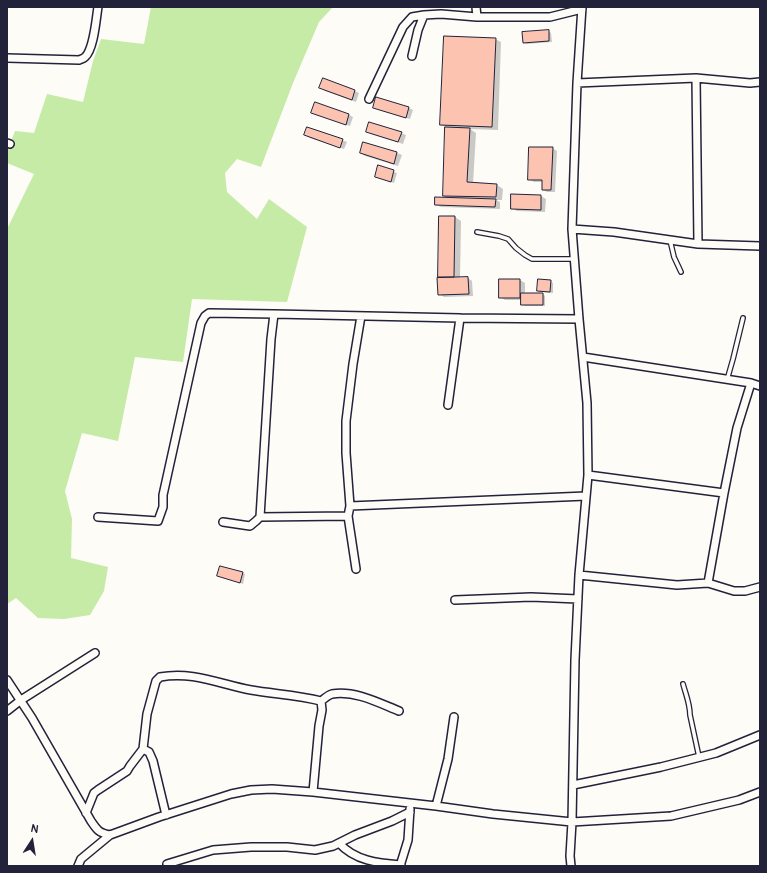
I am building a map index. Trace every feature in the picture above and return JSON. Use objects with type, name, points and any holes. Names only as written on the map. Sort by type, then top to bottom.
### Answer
[{"type":"street","points":[[7,58],[79,60],[85,57],[90,50],[94,35],[98,7]]},
{"type":"street","points":[[476,7],[477,17]]},
{"type":"street","points":[[369,99],[403,27],[412,17],[441,14],[477,17],[550,17],[582,8],[577,83],[572,229],[587,403],[588,475],[579,575],[575,660],[571,866]]},
{"type":"street","points":[[412,56],[418,30],[424,15]]},
{"type":"street","points":[[577,83],[696,78],[750,83],[760,82]]},
{"type":"street","points":[[696,78],[698,244]]},
{"type":"street","points":[[572,229],[614,232],[698,244],[760,246]]},
{"type":"street","points":[[98,517],[158,521],[163,507],[163,495],[201,324],[205,316],[209,313],[460,318],[579,318]]},
{"type":"street","points":[[223,522],[250,526],[260,517],[271,340],[274,314]]},
{"type":"street","points":[[356,569],[348,516],[350,506],[346,453],[346,421],[361,316]]},
{"type":"street","points":[[448,405],[460,318]]},
{"type":"street","points":[[582,357],[751,383],[760,386]]},
{"type":"street","points":[[708,583],[737,428],[751,383]]},
{"type":"street","points":[[588,475],[724,493]]},
{"type":"street","points":[[350,506],[586,496]]},
{"type":"street","points":[[260,517],[348,516]]},
{"type":"street","points":[[579,575],[677,585],[708,583],[734,591],[746,591],[760,587]]},
{"type":"street","points":[[455,600],[531,597],[578,599]]},
{"type":"street","points":[[7,710],[94,653]]},
{"type":"street","points":[[86,813],[94,793],[126,771],[143,749],[147,714],[156,681],[160,677],[171,675],[201,677],[250,690],[321,701]]},
{"type":"street","points":[[7,680],[21,700],[91,821],[102,834],[110,836]]},
{"type":"street","points":[[321,701],[330,694],[361,696],[399,711]]},
{"type":"street","points":[[313,792],[319,726],[322,710],[321,701]]},
{"type":"street","points":[[436,806],[448,759],[454,717]]},
{"type":"street","points":[[573,785],[626,775],[699,758],[716,753],[760,735]]},
{"type":"street","points":[[143,749],[149,752],[153,761],[166,815]]},
{"type":"street","points":[[78,866],[81,859],[110,836],[166,815],[231,794],[251,790],[272,789],[313,792],[572,822],[671,816],[739,800],[760,792]]},
{"type":"street","points":[[339,844],[350,853],[362,858],[400,866],[408,840],[410,803]]},
{"type":"street","points":[[167,864],[213,850],[251,847],[287,847],[315,850],[339,844],[355,835],[392,821],[410,812]]},
{"type":"lane","points":[[477,232],[508,239],[520,252],[532,259],[574,259]]},
{"type":"lane","points":[[670,240],[674,257],[682,272]]},
{"type":"lane","points":[[727,380],[734,359],[743,318]]},
{"type":"lane","points":[[683,684],[690,708],[690,715],[699,758]]},
{"type":"green space","points":[[151,7],[333,7],[319,22],[293,83],[261,167],[237,159],[225,173],[227,192],[257,219],[269,199],[307,227],[287,302],[192,299],[183,362],[135,357],[118,441],[82,433],[65,491],[72,519],[71,558],[108,567],[104,591],[90,615],[64,619],[38,618],[16,598],[7,604],[7,229],[34,174],[7,163],[7,152],[15,131],[34,133],[47,94],[83,102],[93,61],[101,39],[144,44]]},
{"type":"building","points":[[549,30],[549,41],[523,43],[522,32]]},
{"type":"building","points":[[444,36],[496,38],[492,127],[440,125]]},
{"type":"building","points":[[323,78],[355,90],[352,100],[319,88]]},
{"type":"building","points":[[376,97],[409,107],[406,118],[373,108]]},
{"type":"building","points":[[315,102],[349,114],[346,125],[311,113]]},
{"type":"building","points":[[369,122],[402,132],[398,142],[366,132]]},
{"type":"building","points":[[307,127],[343,139],[340,148],[304,135]]},
{"type":"building","points":[[445,127],[470,128],[467,182],[497,184],[496,197],[443,196]]},
{"type":"building","points":[[363,142],[397,152],[394,164],[360,153]]},
{"type":"building","points":[[529,147],[553,147],[551,190],[542,190],[542,180],[528,180]]},
{"type":"building","points":[[378,165],[394,170],[391,182],[375,177]]},
{"type":"building","points":[[511,194],[541,195],[541,210],[511,209]]},
{"type":"building","points":[[435,197],[496,199],[495,207],[435,205]]},
{"type":"building","points":[[439,216],[455,216],[454,277],[438,277]]},
{"type":"building","points":[[468,277],[469,294],[438,295],[437,278]]},
{"type":"building","points":[[499,279],[520,279],[520,298],[499,298]]},
{"type":"building","points":[[538,279],[551,280],[550,292],[537,291]]},
{"type":"building","points":[[521,293],[543,293],[543,305],[521,305]]},
{"type":"building","points":[[220,566],[243,572],[240,583],[217,576]]}]
